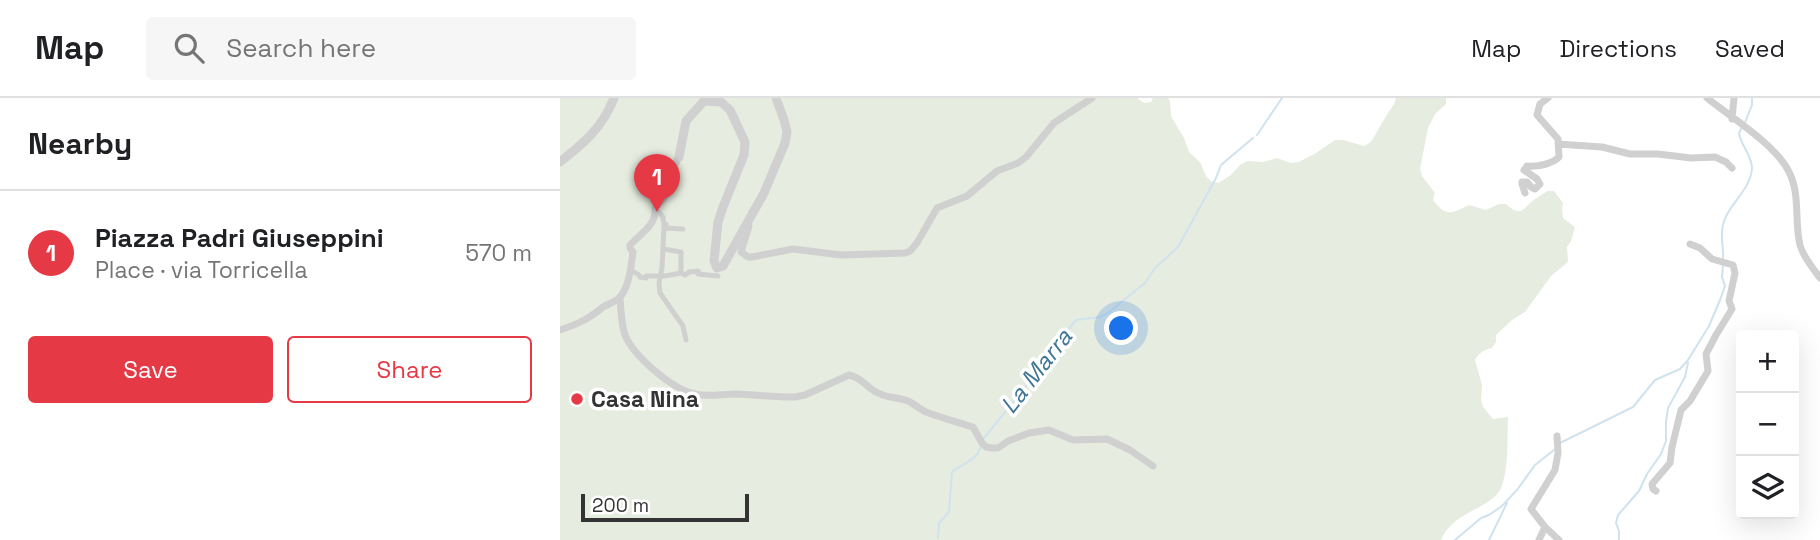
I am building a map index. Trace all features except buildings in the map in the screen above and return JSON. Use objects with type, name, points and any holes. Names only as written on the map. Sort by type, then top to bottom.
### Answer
[{"type":"street","points":[[560,162],[595,131],[607,116],[614,98]]},
{"type":"street","points":[[776,98],[787,132],[785,143],[751,219],[723,267],[717,268],[714,261],[718,222],[744,155],[745,142],[730,110],[721,102],[704,101],[686,121],[679,157],[666,182],[664,198],[655,208],[656,216],[650,226],[630,245],[634,253],[631,270],[620,298],[628,341],[645,362],[687,392],[709,397],[731,394],[795,397],[849,374],[856,376],[878,393],[904,399],[948,421],[973,427],[986,447],[998,448],[1029,433],[1049,430],[1073,440],[1108,439],[1153,466]]},
{"type":"street","points":[[751,219],[741,252],[748,257],[793,249],[841,255],[905,253],[917,243],[937,208],[967,196],[997,171],[1018,163],[1054,123],[1092,98]]},
{"type":"street","points":[[1525,193],[1522,182],[1535,188],[1540,184],[1525,168],[1558,159],[1558,139],[1537,115],[1540,104],[1548,98]]},
{"type":"street","points":[[1707,98],[1772,151],[1789,171],[1797,205],[1801,249],[1820,278]]},
{"type":"street","points":[[1734,98],[1736,121]]},
{"type":"street","points":[[1558,144],[1602,147],[1630,155],[1715,157],[1732,168]]},
{"type":"street","points":[[655,208],[666,223],[666,228],[683,229]]},
{"type":"street","points":[[663,221],[660,293],[683,326],[686,340]]},
{"type":"street","points":[[1656,491],[1653,484],[1672,460],[1672,447],[1681,410],[1690,401],[1705,376],[1708,366],[1706,354],[1732,309],[1729,301],[1735,272],[1732,265],[1708,257],[1700,248],[1690,244]]},
{"type":"street","points":[[663,249],[681,252],[681,272]]},
{"type":"street","points":[[631,270],[642,278],[681,272],[685,275],[698,271],[698,274],[718,276]]},
{"type":"street","points":[[560,330],[579,324],[620,298]]},
{"type":"street","points":[[1557,442],[1555,470],[1531,509],[1559,540]]},
{"type":"street","points":[[1539,540],[1545,527]]},
{"type":"shaded area","points":[[560,98],[1137,98],[1144,103],[1151,102],[1153,98],[1168,98],[1171,116],[1189,152],[1200,162],[1206,176],[1218,183],[1248,161],[1263,162],[1277,158],[1291,163],[1299,162],[1335,140],[1364,146],[1371,142],[1396,98],[1446,98],[1446,104],[1435,114],[1428,128],[1420,169],[1435,193],[1433,200],[1442,209],[1449,212],[1469,205],[1486,210],[1506,204],[1520,211],[1547,191],[1554,191],[1563,203],[1563,218],[1575,227],[1567,247],[1568,262],[1551,276],[1525,312],[1496,335],[1492,348],[1482,352],[1475,360],[1482,385],[1483,407],[1493,419],[1508,417],[1505,471],[1501,488],[1496,495],[1455,522],[1441,540],[560,540]]},
{"type":"waterway","points":[[1257,135],[1282,98]]},
{"type":"waterway","points":[[1744,125],[1752,98]]},
{"type":"waterway","points":[[1723,259],[1724,221],[1751,176],[1750,159],[1740,138],[1741,129]]},
{"type":"waterway","name":"La Marra","points":[[984,438],[1076,320],[1100,317],[1108,313],[1145,283],[1155,268],[1178,247],[1221,165],[1253,138]]},
{"type":"waterway","points":[[1560,443],[1633,407],[1655,380],[1680,369],[1709,326],[1720,300],[1725,286],[1722,277],[1723,265]]},
{"type":"waterway","points":[[1619,540],[1616,523],[1618,515],[1639,491],[1661,454],[1666,441],[1668,408],[1685,377],[1688,363]]},
{"type":"waterway","name":"La Marra","points":[[938,538],[939,523],[949,512],[952,472],[973,458],[981,446]]},
{"type":"waterway","points":[[1455,540],[1481,518],[1502,506],[1535,465],[1554,450]]},
{"type":"waterway","points":[[1489,540],[1507,503]]},
{"type":"place","name":"Piazza Padri Giuseppini","points":[[657,212]]},
{"type":"place","name":"Casa Nina","points":[[577,399]]}]
